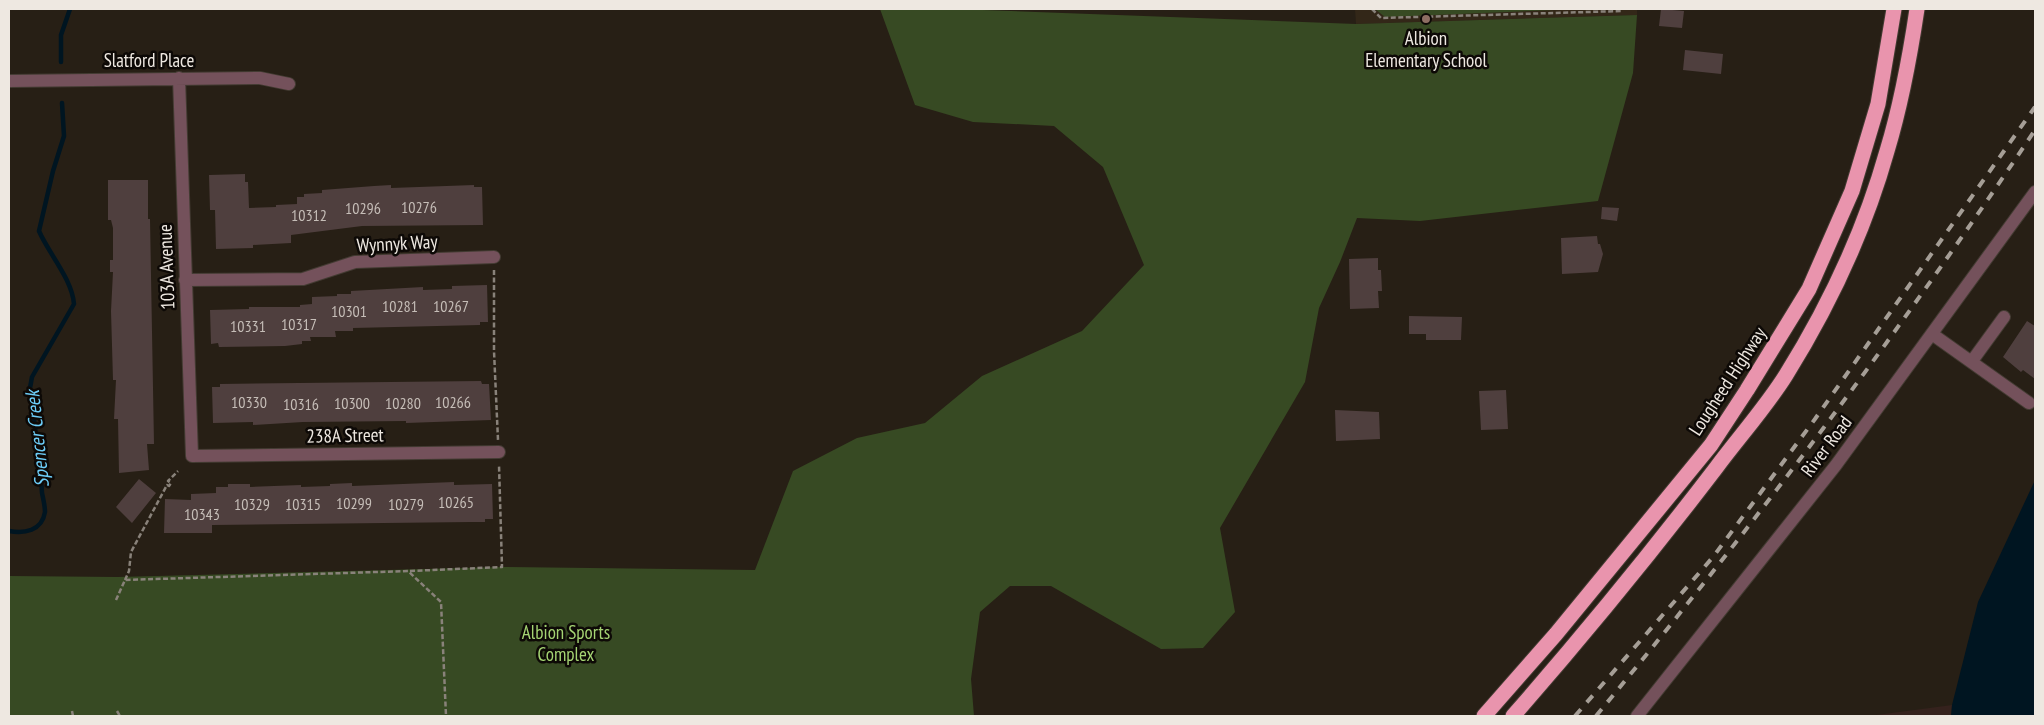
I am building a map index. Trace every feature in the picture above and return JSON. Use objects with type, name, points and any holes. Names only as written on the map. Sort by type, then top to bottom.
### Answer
[{"type":"highway","name":"Lougheed Highway","points":[[1484,716],[1556,634],[1711,445],[1809,289],[1852,191],[1878,104],[1894,9]]},
{"type":"highway","name":"Lougheed Highway","points":[[1513,716],[1556,668],[1688,505],[1786,376],[1847,259],[1870,203],[1888,151],[1910,51],[1917,9]]},
{"type":"street","name":"103A Avenue","points":[[179,78],[192,456]]},
{"type":"street","name":"Slatford Place","points":[[9,81],[260,78],[289,84]]},
{"type":"street","name":"River Road","points":[[1637,716],[1836,465],[2035,192]]},
{"type":"street","name":"Wynnyk Way","points":[[185,280],[303,279],[355,262],[494,257]]},
{"type":"street","points":[[1972,361],[2004,317]]},
{"type":"street","points":[[1932,334],[2029,403]]},
{"type":"street","name":"238A Street","points":[[192,456],[498,452]]},
{"type":"path","points":[[1372,9],[1381,18],[1613,12],[1622,11],[1622,9]]},
{"type":"path","points":[[494,286],[498,425]]},
{"type":"path","points":[[116,600],[129,571],[131,552],[167,485],[169,486],[171,483],[168,481],[178,471]]},
{"type":"path","points":[[126,580],[502,567],[500,481]]},
{"type":"path","points":[[408,571],[441,602],[446,716]]},
{"type":"path","points":[[117,711],[120,716]]},
{"type":"path","points":[[72,712],[73,716]]},
{"type":"shaded area","name":"Albion Elementary School","points":[[1355,9],[1637,9],[1637,15],[1356,24]]},
{"type":"shaded area","points":[[1952,705],[1951,716],[1869,716]]},
{"type":"green space","name":"Albion Sports Complex","points":[[880,9],[955,9],[1356,24],[1637,15],[1633,73],[1598,201],[1420,221],[1357,218],[1319,308],[1305,382],[1220,528],[1235,612],[1203,648],[1161,649],[1051,586],[1010,586],[980,612],[971,679],[974,716],[9,716],[9,576],[117,577],[502,567],[755,570],[793,471],[857,438],[925,423],[982,376],[1082,331],[1144,265],[1103,167],[1054,126],[973,122],[915,105]]},
{"type":"green space","points":[[1375,9],[1579,9],[1385,17]]},
{"type":"water","points":[[2035,480],[2035,716],[1951,716],[1952,705],[1978,602]]},
{"type":"building","points":[[1661,9],[1684,11],[1682,28],[1659,26]]},
{"type":"building","points":[[1685,50],[1723,54],[1721,74],[1683,70]]},
{"type":"building","points":[[245,174],[245,182],[248,182],[249,208],[297,204],[297,197],[304,197],[304,194],[322,193],[322,190],[391,185],[391,188],[474,185],[474,187],[482,187],[483,225],[362,226],[291,235],[291,243],[253,245],[253,248],[216,249],[215,210],[210,210],[209,175]]},
{"type":"building","points":[[108,180],[148,180],[148,219],[150,219],[154,444],[147,444],[149,470],[119,473],[118,419],[114,419],[116,380],[113,380],[111,311],[113,272],[110,272],[110,260],[113,260],[113,228],[111,220],[108,220]]},
{"type":"building","points":[[1602,207],[1619,208],[1617,221],[1601,219]]},
{"type":"building","points":[[1597,236],[1598,244],[1600,244],[1603,254],[1598,272],[1562,274],[1561,238]]},
{"type":"building","points":[[1378,258],[1378,270],[1381,270],[1382,291],[1378,291],[1379,308],[1350,309],[1349,259]]},
{"type":"building","points":[[487,285],[488,322],[480,322],[480,325],[353,328],[353,331],[335,331],[336,337],[310,337],[311,341],[302,341],[302,344],[285,346],[219,347],[218,343],[211,344],[210,310],[249,309],[249,307],[300,307],[300,305],[312,304],[312,297],[351,294],[351,291],[423,287],[423,290],[452,289],[452,286]]},
{"type":"building","points":[[1409,316],[1462,317],[1461,340],[1426,340],[1426,334],[1409,334]]},
{"type":"building","points":[[2027,321],[2035,326],[2035,379],[2023,370],[2021,372],[2003,357]]},
{"type":"building","points":[[481,381],[482,384],[489,384],[491,420],[406,423],[406,421],[303,422],[253,425],[253,422],[213,423],[212,387],[220,387],[220,384]]},
{"type":"building","points":[[1506,390],[1508,429],[1481,430],[1479,391]]},
{"type":"building","points":[[1335,410],[1379,412],[1380,439],[1336,441]]},
{"type":"building","points":[[139,479],[156,493],[132,523],[116,507]]},
{"type":"building","points":[[454,482],[454,485],[492,484],[493,519],[485,519],[485,522],[212,525],[212,533],[164,533],[165,499],[191,500],[191,494],[216,493],[216,487],[228,487],[228,484],[250,484],[250,487],[301,485],[301,487],[352,483],[352,486]]},
{"type":"waterway","name":"Spencer Creek","points":[[61,62],[61,35],[70,9]]},
{"type":"waterway","name":"Spencer Creek","points":[[9,531],[21,532],[32,530],[40,523],[45,512],[30,388],[32,377],[74,304],[65,276],[39,231],[53,171],[64,136],[62,103]]},
{"type":"railway","points":[[1575,716],[1713,557],[1815,419],[2035,107]]},
{"type":"railway","points":[[1596,716],[1711,574],[1823,429],[1931,281],[2035,130]]},
{"type":"place","name":"Albion Elementary School","points":[[1426,19]]}]
